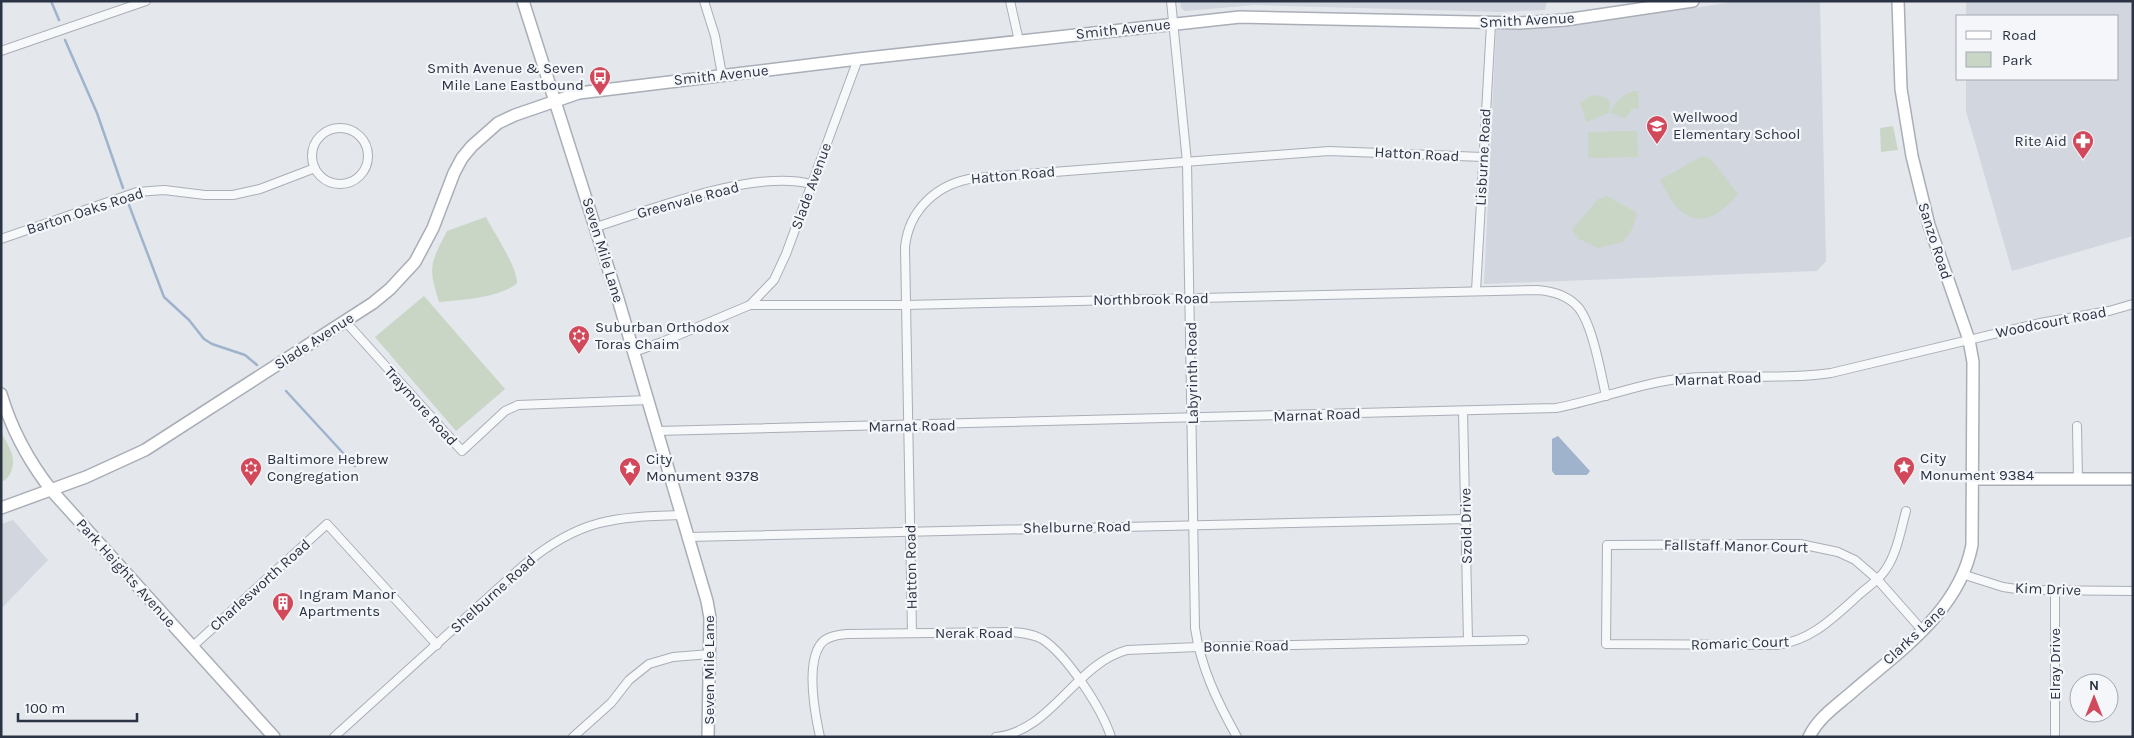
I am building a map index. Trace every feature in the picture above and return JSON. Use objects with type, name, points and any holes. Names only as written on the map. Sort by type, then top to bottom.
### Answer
[{"type":"main road","name":"Seven Mile Lane","points":[[523,1],[596,227],[709,610],[708,737]]},
{"type":"main road","name":"Smith Avenue","points":[[556,100],[592,90],[1173,24],[1259,17],[1491,24],[1565,20],[1693,1]]},
{"type":"main road","name":"Sanzo Road","points":[[1898,1],[1901,89],[1912,156],[1929,225],[1969,340],[1974,380],[1973,478]]},
{"type":"main road","name":"Slade Avenue","points":[[1,508],[52,491],[144,450],[345,321],[390,289],[415,262],[433,228],[454,174],[462,158],[472,146],[498,123],[515,114],[556,100]]},
{"type":"main road","name":"Park Heights Avenue","points":[[1,394],[22,444],[52,491],[274,737]]},
{"type":"main road","points":[[1973,478],[2133,479]]},
{"type":"main road","name":"Clarks Lane","points":[[1809,737],[1828,712],[1922,630],[1948,604],[1964,574],[1972,546],[1973,478]]},
{"type":"street","points":[[704,1],[718,51],[722,75]]},
{"type":"street","points":[[1010,1],[1019,41]]},
{"type":"street","name":"Labyrinth Road","points":[[1171,1],[1187,162],[1195,628],[1198,647],[1210,684],[1237,737]]},
{"type":"street","points":[[1,50],[143,2]]},
{"type":"street","name":"Lisburne Road","points":[[1476,291],[1491,24]]},
{"type":"street","name":"Slade Avenue","points":[[750,306],[774,280],[786,254],[858,59]]},
{"type":"street","points":[[332,129],[348,129],[356,133],[366,145],[367,162],[358,176],[352,181],[335,183],[326,180],[315,168],[312,154],[314,146],[324,133],[332,129]]},
{"type":"street","name":"Hatton Road","points":[[912,633],[905,247],[909,226],[921,206],[941,189],[975,178],[1329,150],[1483,157]]},
{"type":"street","name":"Barton Oaks Road","points":[[1,239],[137,192],[164,190],[205,195],[233,195],[260,189],[315,168]]},
{"type":"street","name":"Greenvale Road","points":[[596,227],[726,188],[781,180],[812,184]]},
{"type":"street","name":"Northbrook Road","points":[[634,352],[750,306],[1549,291],[1576,304],[1582,312],[1589,329],[1606,396]]},
{"type":"street","name":"Woodcourt Road","points":[[1969,340],[2040,322],[2109,311],[2133,304]]},
{"type":"street","name":"Traymore Road","points":[[345,321],[462,451],[505,411],[518,405],[648,400]]},
{"type":"street","name":"Marnat Road","points":[[657,431],[1192,419],[1556,408],[1663,381],[1686,378],[1800,376],[1831,373],[1969,340]]},
{"type":"street","name":"Szold Drive","points":[[1463,411],[1468,642]]},
{"type":"street","points":[[2077,426],[2078,479]]},
{"type":"street","name":"Romaric Court","points":[[1607,545],[1606,644],[1776,645],[1797,641],[1824,626],[1886,570],[1892,558],[1906,511]]},
{"type":"street","name":"Shelburne Road","points":[[334,737],[524,565],[562,537],[609,520],[682,515]]},
{"type":"street","name":"Shelburne Road","points":[[688,537],[1466,519]]},
{"type":"street","name":"Charlesworth Road","points":[[192,647],[327,524],[437,645]]},
{"type":"street","name":"Fallstaff Manor Court","points":[[1607,545],[1813,546],[1847,555],[1877,579],[1922,630]]},
{"type":"street","name":"Kim Drive","points":[[1964,574],[2013,589],[2133,591]]},
{"type":"street","name":"Elray Drive","points":[[2055,737],[2056,591]]},
{"type":"street","name":"Nerak Road","points":[[820,737],[814,691],[815,657],[820,644],[825,640],[838,635],[848,634],[1012,632],[1032,635],[1041,639],[1055,650],[1080,681],[1102,715],[1111,737]]},
{"type":"street","name":"Bonnie Road","points":[[996,737],[1013,734],[1032,724],[1102,662],[1118,652],[1127,650],[1524,640]]},
{"type":"street","points":[[573,737],[611,703],[629,680],[650,664],[674,657],[710,654]]},
{"type":"shaded area","points":[[1180,1],[1547,1],[1545,10],[1500,12],[1255,5],[1185,11],[1181,8]]},
{"type":"shaded area","name":"Wellwood Elementary School","points":[[1740,1],[1820,1],[1826,261],[1817,271],[1484,284],[1496,30],[1563,27]]},
{"type":"shaded area","points":[[1966,1],[2133,1],[2133,236],[2012,271],[1966,111],[1966,80],[2119,80],[2119,15],[1966,15]]},
{"type":"shaded area","points":[[13,520],[48,560],[1,609],[1,524]]},
{"type":"green space","points":[[1633,91],[1638,91],[1639,108],[1632,109],[1625,119],[1610,112],[1620,99]]},
{"type":"green space","points":[[1596,95],[1607,98],[1610,103],[1609,113],[1586,122],[1580,103],[1590,96]]},
{"type":"green space","points":[[1893,126],[1898,150],[1881,152],[1880,128]]},
{"type":"green space","points":[[1637,131],[1638,157],[1588,158],[1588,132]]},
{"type":"green space","points":[[1700,157],[1710,158],[1738,194],[1720,211],[1706,218],[1698,219],[1690,217],[1678,209],[1660,180]]},
{"type":"green space","points":[[1607,196],[1637,213],[1632,229],[1623,242],[1598,248],[1579,239],[1572,230],[1598,199]]},
{"type":"green space","points":[[486,217],[509,259],[517,283],[510,288],[491,295],[439,302],[433,281],[432,266],[447,231]]},
{"type":"green space","points":[[424,296],[505,389],[456,431],[375,337]]},
{"type":"green space","points":[[1,431],[13,457],[13,462],[10,474],[1,482]]},
{"type":"water","points":[[1558,436],[1590,471],[1587,475],[1555,475],[1552,471],[1552,439]]},
{"type":"waterway","points":[[51,1],[59,20]]},
{"type":"waterway","points":[[65,40],[97,113],[123,188]]},
{"type":"waterway","points":[[129,205],[164,297],[189,320],[204,339],[212,344],[245,355],[257,365]]},
{"type":"waterway","points":[[286,391],[355,466]]},
{"type":"place","name":"Smith Avenue & Seven Mile Lane Eastbound","points":[[600,96]]},
{"type":"place","name":"Wellwood Elementary School","points":[[1657,145]]},
{"type":"place","name":"Rite Aid","points":[[2083,160]]},
{"type":"place","name":"Suburban Orthodox Toras Chaim","points":[[579,355]]},
{"type":"place","name":"City Monument 9384","points":[[1904,486]]},
{"type":"place","name":"Baltimore Hebrew Congregation","points":[[251,487]]},
{"type":"place","name":"City Monument 9378","points":[[630,487]]},
{"type":"place","name":"Ingram Manor Apartments","points":[[283,622]]}]
